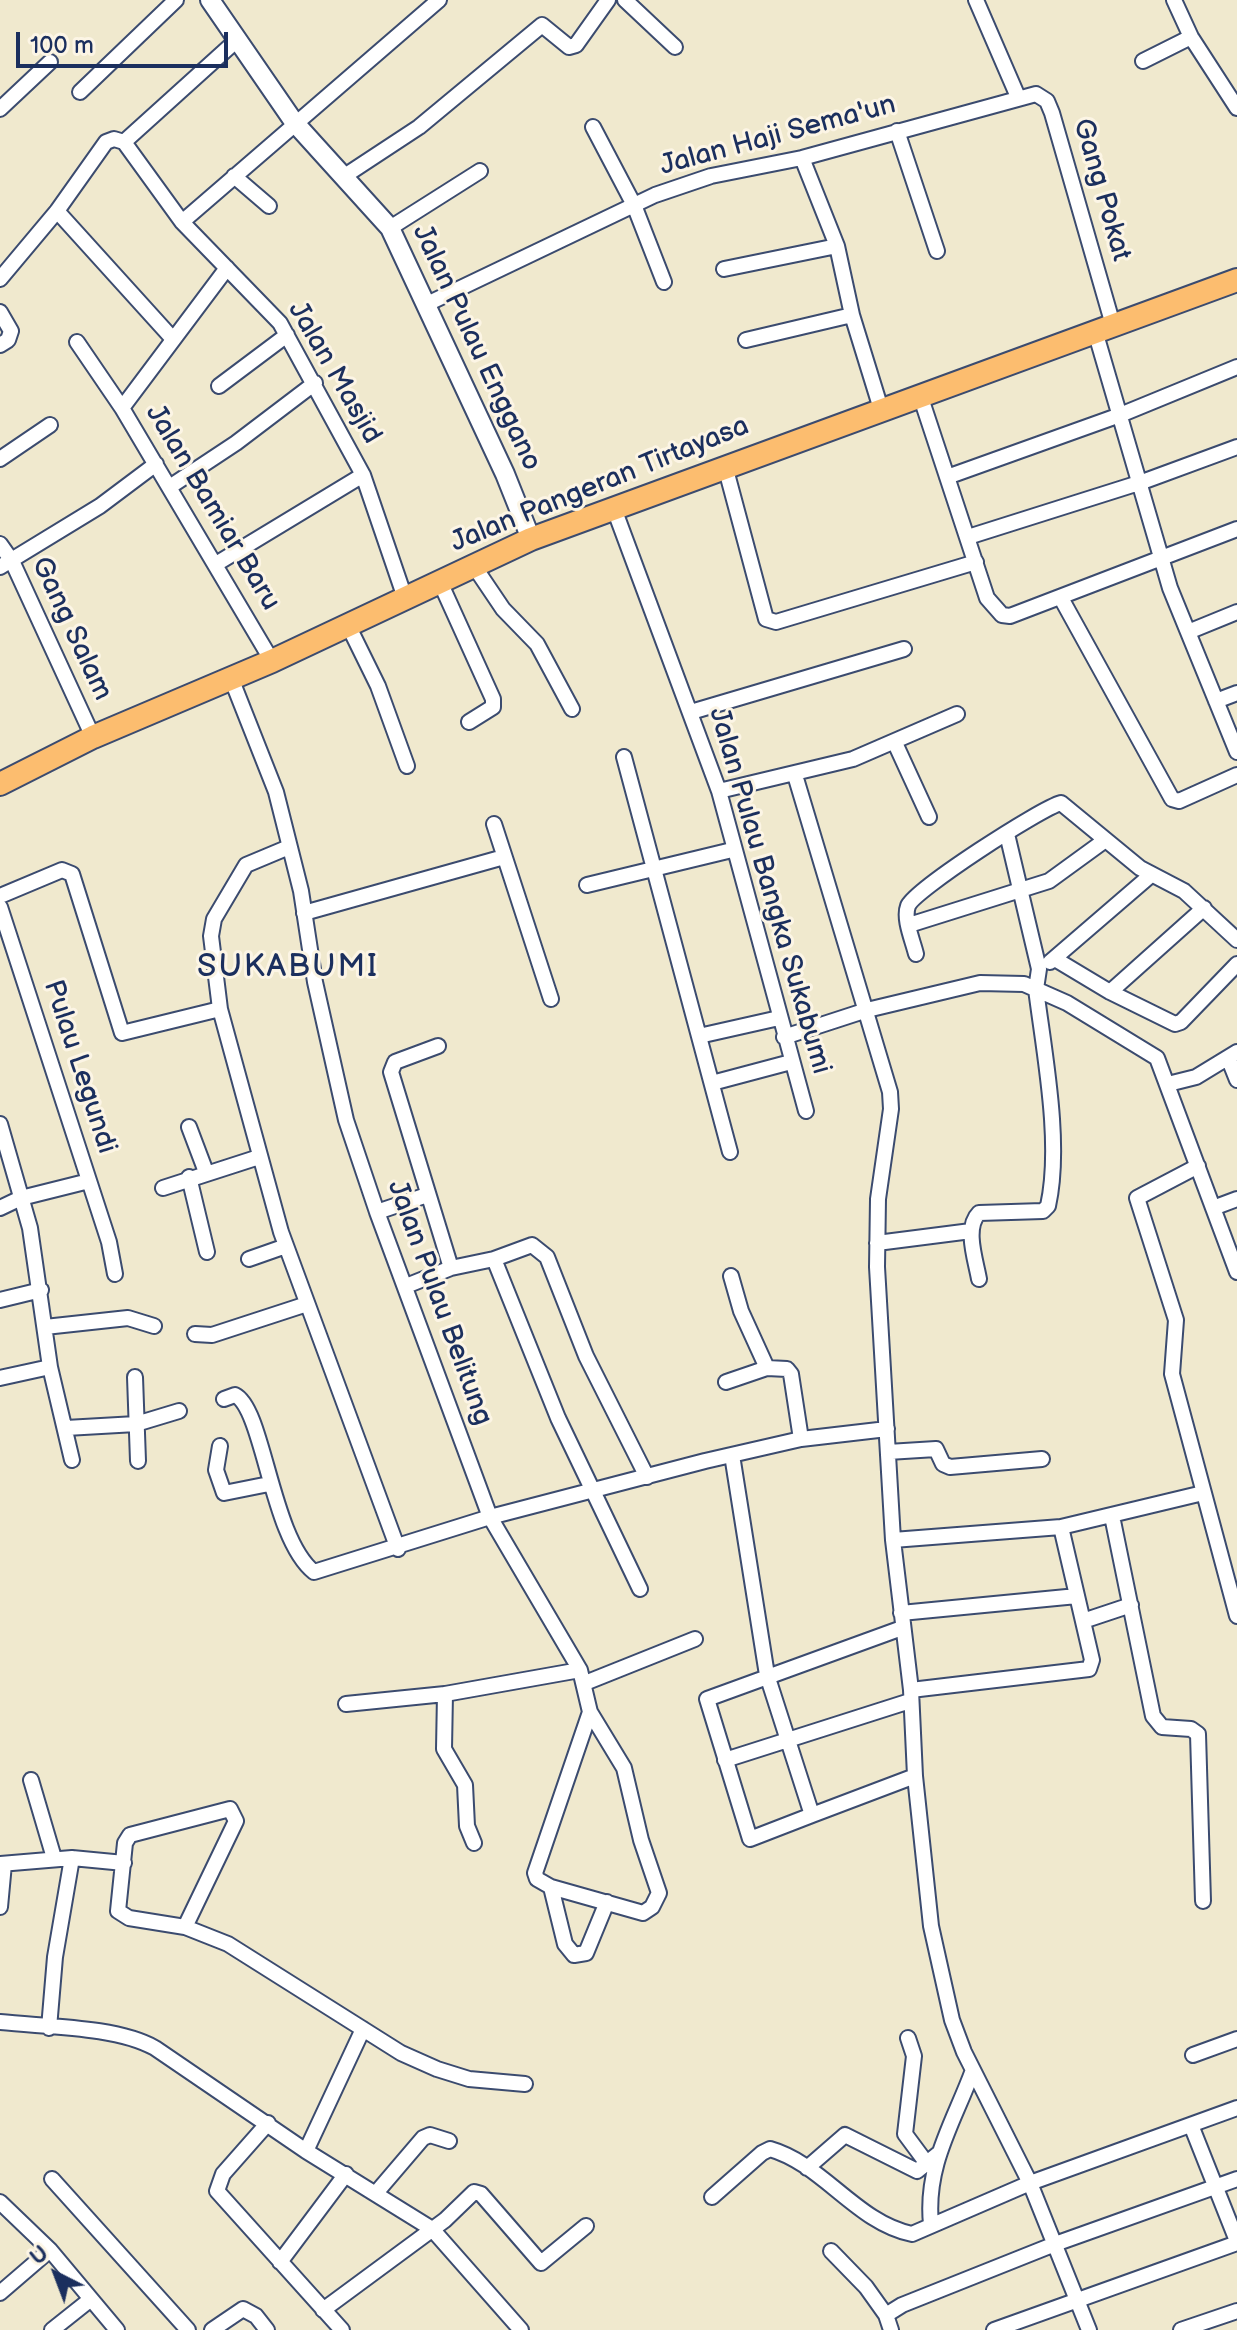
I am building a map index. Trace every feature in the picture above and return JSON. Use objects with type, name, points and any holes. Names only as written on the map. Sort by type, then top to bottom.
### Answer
[{"type":"main road","name":"Jalan Pangeran Tirtayasa","points":[[0,784],[93,737],[272,661],[531,539],[613,506],[1237,280]]},
{"type":"street","points":[[80,92],[176,0]]},
{"type":"street","name":"Jalan Pulau Enggano","points":[[210,0],[294,122],[390,228],[531,539]]},
{"type":"street","points":[[182,222],[294,122],[439,0]]},
{"type":"street","points":[[343,177],[419,127],[542,25],[569,47],[576,45],[608,0]]},
{"type":"street","points":[[625,0],[675,47]]},
{"type":"street","points":[[976,0],[1018,97]]},
{"type":"street","points":[[1174,0],[1191,37],[1237,108]]},
{"type":"street","points":[[1143,61],[1191,37]]},
{"type":"street","points":[[0,279],[57,211],[106,142],[114,139],[124,142],[238,39]]},
{"type":"street","points":[[0,109],[50,62]]},
{"type":"street","name":"Gang Pokat","points":[[1018,97],[1036,94],[1047,101],[1104,328]]},
{"type":"street","name":"Jalan Haji Sema'un","points":[[427,304],[634,205],[711,176],[802,158],[1018,97]]},
{"type":"street","points":[[593,127],[634,205],[664,282]]},
{"type":"street","points":[[897,131],[937,251]]},
{"type":"street","name":"Jalan Masjid","points":[[124,142],[182,222],[256,296],[287,335],[363,475],[405,598]]},
{"type":"street","points":[[802,158],[837,246],[852,315],[881,409]]},
{"type":"street","points":[[390,228],[480,171]]},
{"type":"street","points":[[234,176],[269,206]]},
{"type":"street","points":[[57,211],[172,338]]},
{"type":"street","points":[[724,269],[837,246]]},
{"type":"street","name":"Jalan Bamiar Baru","points":[[227,268],[122,408],[272,661]]},
{"type":"street","points":[[0,312],[11,331],[8,340],[0,345]]},
{"type":"street","points":[[746,340],[852,315]]},
{"type":"street","points":[[1104,328],[1120,415],[1142,482],[1165,572],[1237,752]]},
{"type":"street","points":[[219,386],[287,335]]},
{"type":"street","points":[[77,342],[122,408]]},
{"type":"street","points":[[947,477],[1120,415],[1237,367]]},
{"type":"street","points":[[171,486],[236,443],[315,383]]},
{"type":"street","points":[[920,395],[987,598],[1002,615],[1010,616],[1061,598],[1237,529]]},
{"type":"street","points":[[0,459],[50,425]]},
{"type":"street","points":[[968,537],[1142,482],[1237,447]]},
{"type":"street","points":[[6,564],[100,506],[156,464]]},
{"type":"street","points":[[725,466],[766,619],[776,622],[976,562]]},
{"type":"street","points":[[216,564],[363,475]]},
{"type":"street","name":"Jalan Pulau Bangka Sukabumi","points":[[613,506],[719,791],[732,850],[806,1111]]},
{"type":"street","name":"Gang Salam","points":[[0,544],[6,564],[93,737]]},
{"type":"street","points":[[474,566],[503,609],[537,644],[572,709]]},
{"type":"street","points":[[440,582],[493,699],[493,707],[469,722]]},
{"type":"street","points":[[1061,598],[1172,799],[1179,801],[1237,775]]},
{"type":"street","points":[[1188,632],[1237,612]]},
{"type":"street","points":[[348,625],[378,686],[407,766]]},
{"type":"street","points":[[691,712],[904,649]]},
{"type":"street","name":"Jalan Pulau Belitung","points":[[231,678],[276,792],[346,1120],[377,1212],[490,1517],[582,1676],[590,1712],[624,1768],[641,1840],[659,1893],[652,1907],[643,1913],[607,1902]]},
{"type":"street","points":[[1216,701],[1237,693]]},
{"type":"street","points":[[719,791],[795,775],[895,743],[957,714]]},
{"type":"street","points":[[895,743],[929,817]]},
{"type":"street","points":[[624,757],[730,1152]]},
{"type":"street","points":[[795,775],[867,1010],[891,1109],[882,1151],[877,1243],[893,1540],[911,1695],[915,1776],[931,1926],[952,2020],[973,2070],[1030,2183],[1089,2330]]},
{"type":"street","points":[[916,954],[908,905],[914,897],[1007,834],[1061,803],[1104,841],[1151,875],[1184,891],[1237,940]]},
{"type":"street","points":[[494,824],[551,999]]},
{"type":"street","points":[[979,1279],[971,1231],[979,1213],[1043,1211],[1049,1202],[1052,1122],[1036,989],[1039,969],[1007,834]]},
{"type":"street","points":[[909,925],[1064,874],[1104,841]]},
{"type":"street","points":[[289,847],[246,865],[214,919],[211,936],[220,1009],[286,1246],[398,1549]]},
{"type":"street","points":[[587,885],[732,850]]},
{"type":"street","points":[[304,913],[504,857]]},
{"type":"street","points":[[0,896],[62,870],[72,874],[122,1033],[220,1009]]},
{"type":"street","points":[[1039,969],[1055,959],[1151,875]]},
{"type":"street","name":"Pulau Legundi","points":[[0,907],[109,1242],[115,1274]]},
{"type":"street","points":[[1110,992],[1204,908]]},
{"type":"street","points":[[1055,959],[1110,992],[1177,1024],[1237,964]]},
{"type":"street","points":[[784,1037],[867,1010],[980,983],[1024,984],[1036,989],[1148,1049],[1157,1058],[1237,1272]]},
{"type":"street","points":[[699,1036],[779,1018]]},
{"type":"street","points":[[438,1046],[395,1062],[391,1072],[451,1268]]},
{"type":"street","points":[[1168,1084],[1196,1077],[1233,1056],[1237,1080]]},
{"type":"street","points":[[712,1083],[791,1062]]},
{"type":"street","points":[[0,1127],[21,1198],[41,1290],[50,1367],[72,1460]]},
{"type":"street","points":[[189,1127],[206,1172]]},
{"type":"street","points":[[163,1188],[189,1177],[259,1157]]},
{"type":"street","points":[[1198,1166],[1137,1198],[1176,1320],[1172,1374],[1237,1616]]},
{"type":"street","points":[[189,1177],[207,1252]]},
{"type":"street","points":[[0,1208],[21,1198],[89,1181]]},
{"type":"street","points":[[377,1212],[427,1195]]},
{"type":"street","points":[[1213,1208],[1237,1199]]},
{"type":"street","points":[[877,1243],[971,1231]]},
{"type":"street","points":[[406,1286],[451,1268],[494,1259],[532,1245],[547,1257],[586,1356],[647,1477]]},
{"type":"street","points":[[249,1259],[286,1246]]},
{"type":"street","points":[[494,1259],[558,1418],[640,1589]]},
{"type":"street","points":[[731,1276],[741,1311],[767,1368]]},
{"type":"street","points":[[0,1300],[41,1290]]},
{"type":"street","points":[[195,1334],[212,1335],[307,1304]]},
{"type":"street","points":[[45,1327],[128,1318],[154,1326]]},
{"type":"street","points":[[0,1378],[50,1367]]},
{"type":"street","points":[[726,1382],[767,1368],[790,1371],[801,1439]]},
{"type":"street","points":[[135,1377],[138,1461]]},
{"type":"street","points":[[224,1399],[235,1395],[249,1405],[269,1484],[300,1559],[314,1572],[398,1549],[490,1517],[732,1455],[801,1439],[887,1429]]},
{"type":"street","points":[[66,1428],[136,1424],[179,1411]]},
{"type":"street","points":[[220,1446],[216,1470],[224,1493],[269,1484]]},
{"type":"street","points":[[888,1452],[936,1449],[943,1464],[950,1467],[1042,1459]]},
{"type":"street","points":[[732,1455],[767,1675],[812,1815]]},
{"type":"street","points":[[893,1540],[1061,1527],[1203,1493]]},
{"type":"street","points":[[1112,1516],[1157,1723],[1162,1727],[1191,1729],[1198,1734],[1203,1901]]},
{"type":"street","points":[[725,1760],[911,1695],[1089,1669],[1092,1660],[1061,1527]]},
{"type":"street","points":[[915,1776],[750,1839],[708,1696],[901,1620],[1077,1596]]},
{"type":"street","points":[[1083,1621],[1131,1605]]},
{"type":"street","points":[[346,1704],[582,1676],[695,1639]]},
{"type":"street","points":[[445,1694],[444,1749],[465,1785],[467,1826],[474,1843]]},
{"type":"street","points":[[551,1887],[565,1944],[574,1955],[586,1953],[607,1902],[551,1887],[537,1879],[535,1873],[590,1712]]},
{"type":"street","points":[[31,1780],[54,1858]]},
{"type":"street","points":[[185,1927],[236,1821],[233,1811],[135,1831],[125,1843],[118,1911],[129,1918],[185,1927],[245,1952],[301,1993],[401,2053],[437,2069],[469,2079],[525,2084]]},
{"type":"street","points":[[0,1907],[2,1864],[54,1858],[124,1863]]},
{"type":"street","points":[[49,2028],[55,1957],[72,1858]]},
{"type":"street","points":[[0,2022],[144,2041],[306,2151],[432,2229],[521,2330]]},
{"type":"street","points":[[306,2151],[363,2029]]},
{"type":"street","points":[[894,2158],[905,2134],[914,2063],[908,2038]]},
{"type":"street","points":[[1193,2055],[1237,2039]]},
{"type":"street","points":[[929,2200],[920,2186],[928,2163],[960,2106],[973,2070]]},
{"type":"street","points":[[712,2197],[766,2150],[789,2155],[859,2206],[906,2233],[921,2232],[931,2224],[1030,2183],[1237,2108]]},
{"type":"street","points":[[268,2123],[223,2174],[217,2191],[336,2328]]},
{"type":"street","points":[[994,2330],[1237,2242],[1191,2125]]},
{"type":"street","points":[[905,2134],[928,2163],[931,2224]]},
{"type":"street","points":[[376,2193],[423,2138],[430,2135],[449,2141]]},
{"type":"street","points":[[807,2168],[845,2135],[894,2158],[928,2163]]},
{"type":"street","points":[[280,2262],[346,2174]]},
{"type":"street","points":[[52,2179],[188,2330]]},
{"type":"street","points":[[831,2251],[866,2287],[888,2323],[902,2305],[1055,2244],[1237,2179]]},
{"type":"street","points":[[323,2310],[432,2229],[469,2194],[477,2192],[541,2263],[586,2226]]},
{"type":"street","points":[[0,2202],[50,2250],[117,2330]]},
{"type":"street","points":[[0,2293],[50,2250]]},
{"type":"street","points":[[52,2330],[91,2299]]},
{"type":"street","points":[[212,2330],[243,2309],[256,2316],[267,2330]]},
{"type":"street","points":[[1181,2330],[1237,2311]]},
{"type":"district","name":"SUKABUMI","points":[[288,968]]}]
